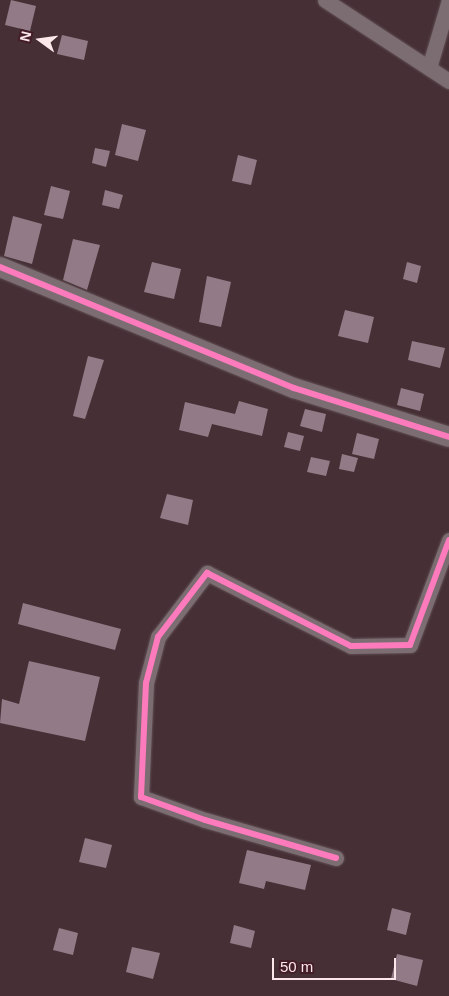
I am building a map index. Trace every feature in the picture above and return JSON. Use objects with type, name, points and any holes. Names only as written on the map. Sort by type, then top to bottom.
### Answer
[{"type":"street","points":[[325,0],[449,81]]},
{"type":"street","points":[[429,68],[449,0]]},
{"type":"street","points":[[0,267],[294,388],[449,437]]},
{"type":"street","points":[[336,858],[205,820],[140,796],[146,683],[158,637],[206,573],[351,646],[410,645],[449,540]]},
{"type":"building","points":[[11,0],[36,6],[30,31],[5,25]]},
{"type":"building","points":[[62,35],[88,41],[84,60],[57,54]]},
{"type":"building","points":[[122,124],[146,130],[138,161],[115,155]]},
{"type":"building","points":[[95,148],[110,151],[106,167],[92,163]]},
{"type":"building","points":[[238,155],[257,160],[251,185],[232,181]]},
{"type":"building","points":[[51,186],[70,191],[63,219],[44,215]]},
{"type":"building","points":[[105,190],[123,195],[119,209],[102,205]]},
{"type":"building","points":[[13,216],[42,224],[32,264],[4,256]]},
{"type":"building","points":[[73,239],[100,245],[87,290],[63,280]]},
{"type":"building","points":[[152,262],[181,269],[174,299],[144,292]]},
{"type":"building","points":[[407,262],[421,266],[417,283],[403,279]]},
{"type":"building","points":[[207,276],[231,282],[221,327],[199,322]]},
{"type":"building","points":[[345,310],[374,317],[368,343],[338,336]]},
{"type":"building","points":[[412,341],[445,348],[440,368],[408,360]]},
{"type":"building","points":[[88,356],[104,360],[85,419],[73,416]]},
{"type":"building","points":[[401,388],[424,394],[420,411],[397,405]]},
{"type":"building","points":[[239,401],[268,409],[262,436],[212,424],[208,437],[179,430],[185,402],[235,414]]},
{"type":"building","points":[[305,409],[326,414],[322,432],[300,426]]},
{"type":"building","points":[[288,432],[304,436],[300,451],[284,447]]},
{"type":"building","points":[[357,433],[379,439],[374,459],[352,454]]},
{"type":"building","points":[[342,454],[358,458],[354,472],[339,469]]},
{"type":"building","points":[[311,457],[330,461],[326,476],[307,472]]},
{"type":"building","points":[[167,494],[193,500],[188,525],[160,518]]},
{"type":"building","points":[[23,603],[121,629],[115,650],[18,624]]},
{"type":"building","points":[[29,661],[100,677],[85,741],[0,723],[2,699],[19,704]]},
{"type":"building","points":[[85,838],[112,845],[106,868],[79,862]]},
{"type":"building","points":[[247,850],[311,865],[305,890],[266,881],[264,889],[239,883]]},
{"type":"building","points":[[392,908],[411,913],[406,935],[387,930]]},
{"type":"building","points":[[234,925],[255,931],[251,948],[230,943]]},
{"type":"building","points":[[59,928],[78,933],[73,955],[53,950]]},
{"type":"building","points":[[132,947],[160,953],[153,979],[126,972]]},
{"type":"building","points":[[397,954],[423,960],[417,986],[391,979]]},
{"type":"cycle path","points":[[0,267],[294,388],[449,437]]},
{"type":"cycle path","points":[[336,858],[205,820],[141,797],[146,683],[158,637],[207,573],[351,646],[410,645],[449,540]]}]
